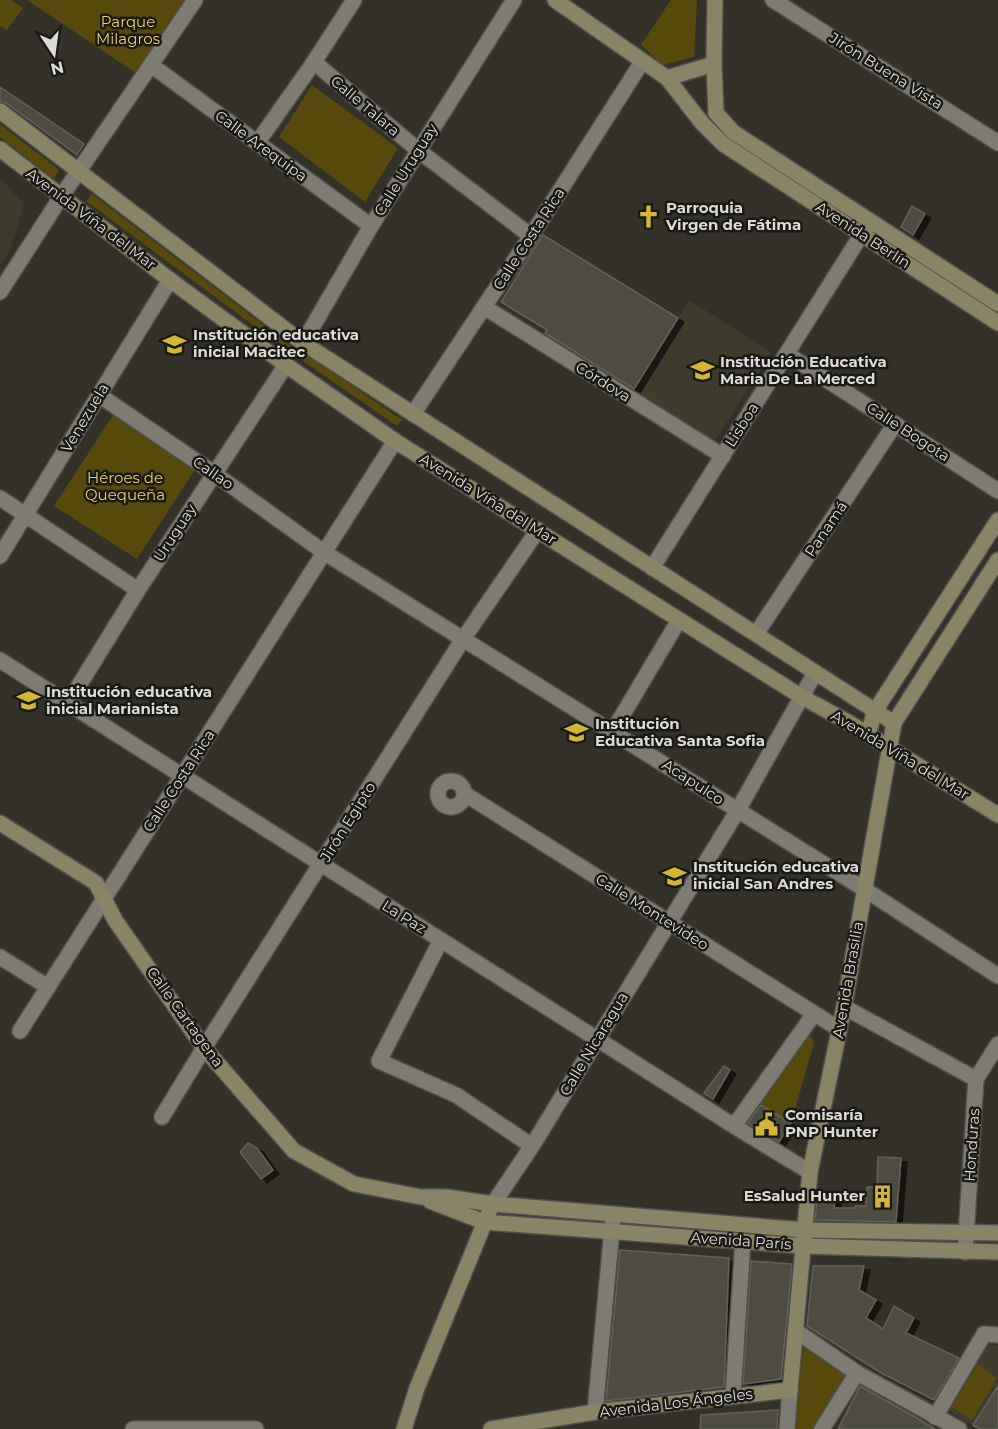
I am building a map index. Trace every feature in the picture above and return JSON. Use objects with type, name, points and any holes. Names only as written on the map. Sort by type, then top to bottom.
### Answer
[{"type":"street","points":[[0,292],[61,197],[195,0]]},
{"type":"street","points":[[258,143],[354,0]]},
{"type":"street","name":"Calle Uruguay","points":[[303,343],[371,226],[514,0]]},
{"type":"street","name":"Avenida Berlín","points":[[555,0],[667,78],[702,123],[723,144],[998,304]]},
{"type":"street","points":[[702,123],[716,113],[715,0]]},
{"type":"street","name":"Jirón Buena Vista","points":[[773,0],[998,143]]},
{"type":"street","name":"Calle Talara","points":[[314,62],[418,151],[531,236]]},
{"type":"street","name":"Calle Costa Rica","points":[[413,414],[531,236],[642,62]]},
{"type":"street","points":[[667,78],[714,64]]},
{"type":"street","name":"Calle Arequipa","points":[[151,65],[371,226]]},
{"type":"street","name":"Avenida Viña del Mar","points":[[0,111],[303,343],[894,723]]},
{"type":"street","name":"Avenida Berlín","points":[[716,113],[733,132],[998,323]]},
{"type":"street","name":"Avenida Viña del Mar","points":[[0,149],[170,280],[395,441],[802,697],[998,813]]},
{"type":"street","name":"Lisboa","points":[[652,568],[867,228]]},
{"type":"street","name":"Venezuela","points":[[0,556],[170,280]]},
{"type":"street","name":"Córdova","points":[[484,307],[723,456]]},
{"type":"street","name":"Calle Bogota","points":[[787,354],[998,491]]},
{"type":"street","name":"Uruguay","points":[[68,704],[138,590],[286,365]]},
{"type":"street","name":"Callao","points":[[99,395],[325,553]]},
{"type":"street","name":"Panamá","points":[[756,634],[895,424]]},
{"type":"street","name":"Calle Costa Rica","points":[[20,1031],[395,441]]},
{"type":"street","points":[[0,498],[138,590]]},
{"type":"street","points":[[868,734],[875,711],[998,519]]},
{"type":"street","name":"Jirón Egipto","points":[[162,1118],[463,639],[538,530]]},
{"type":"street","name":"Acapulco","points":[[325,553],[613,731],[998,976]]},
{"type":"street","name":"Avenida Brasilia","points":[[787,1429],[810,1172],[844,1008],[894,723],[998,560]]},
{"type":"street","points":[[613,731],[679,620]]},
{"type":"street","name":"La Paz","points":[[0,660],[810,1172]]},
{"type":"street","name":"Calle Nicaragua","points":[[404,1429],[417,1388],[493,1204],[532,1146],[738,810],[815,673]]},
{"type":"street","name":"Calle Montevideo","points":[[465,794],[839,1029]]},
{"type":"street","name":"Calle Cartagena","points":[[0,823],[96,883],[115,920],[204,1048],[294,1151],[354,1184],[422,1197],[446,1197],[493,1204]]},
{"type":"street","points":[[441,940],[379,1061],[456,1095],[532,1146]]},
{"type":"street","points":[[0,957],[48,987]]},
{"type":"street","points":[[844,1008],[976,1079]]},
{"type":"street","points":[[734,1126],[814,1014]]},
{"type":"street","name":"Honduras","points":[[965,1252],[976,1079],[998,1044]]},
{"type":"street","name":"Calle Cartagena","points":[[422,1197],[484,1222]]},
{"type":"street","name":"Avenida París","points":[[493,1204],[805,1230],[998,1233]]},
{"type":"street","points":[[595,1412],[613,1215]]},
{"type":"street","name":"Avenida París","points":[[484,1222],[804,1246],[998,1252]]},
{"type":"street","points":[[733,1395],[743,1241]]},
{"type":"street","points":[[796,1331],[857,1373],[957,1429]]},
{"type":"street","points":[[935,1417],[984,1334],[998,1335]]},
{"type":"street","points":[[822,1429],[857,1373]]},
{"type":"street","name":"Avenida Los Ángeles","points":[[491,1429],[595,1412],[790,1390]]},
{"type":"street","points":[[133,1429],[256,1429]]},
{"type":"shaded area","points":[[0,178],[24,204],[11,248],[0,266]]},
{"type":"shaded area","name":"Institución Educativa Maria De La Merced","points":[[689,300],[771,352],[715,441],[633,390]]},
{"type":"shaded area","points":[[983,1344],[998,1345],[998,1429],[980,1429],[945,1409]]},
{"type":"green space","points":[[0,0],[11,0],[23,8],[7,30],[0,26]]},
{"type":"green space","name":"Parque Milagros","points":[[27,0],[186,0],[136,73]]},
{"type":"green space","points":[[671,0],[697,0],[694,57],[662,65],[641,45]]},
{"type":"green space","points":[[312,85],[398,148],[365,202],[279,137]]},
{"type":"green space","points":[[0,124],[59,170],[54,179],[0,137]]},
{"type":"green space","points":[[92,194],[291,346],[288,351],[86,201]]},
{"type":"green space","points":[[299,349],[402,420],[397,426],[296,356]]},
{"type":"green space","name":"Héroes de Quequeña","points":[[113,415],[196,468],[137,559],[54,506]]},
{"type":"green space","points":[[800,1031],[813,1039],[814,1043],[791,1123],[758,1103]]},
{"type":"green space","points":[[806,1348],[844,1371],[846,1377],[813,1429],[795,1429],[803,1350]]},
{"type":"green space","points":[[978,1364],[997,1378],[972,1420],[951,1407]]},
{"type":"building","points":[[0,87],[84,144],[77,155],[6,103],[0,101]]},
{"type":"building","points":[[912,206],[925,214],[913,235],[901,227]]},
{"type":"building","points":[[543,235],[678,318],[634,389],[545,333],[547,330],[501,302]]},
{"type":"building","points":[[724,1066],[730,1070],[713,1099],[704,1093]]},
{"type":"building","name":"Comisaría PNP Hunter","points":[[761,1105],[791,1123],[779,1142],[748,1123]]},
{"type":"building","points":[[248,1143],[257,1148],[273,1170],[261,1179],[240,1152]]},
{"type":"building","name":"EsSalud Hunter","points":[[878,1157],[901,1158],[896,1222],[815,1220],[817,1199],[835,1200],[834,1208],[866,1206],[867,1187],[877,1187]]},
{"type":"building","points":[[620,1250],[729,1258],[724,1387],[606,1401]]},
{"type":"building","points":[[751,1261],[792,1264],[781,1379],[743,1384]]},
{"type":"building","points":[[813,1266],[864,1266],[859,1290],[876,1300],[866,1318],[883,1329],[894,1306],[914,1318],[906,1333],[959,1358],[934,1400],[883,1374],[807,1326]]},
{"type":"building","points":[[860,1386],[917,1418],[935,1429],[838,1429]]},
{"type":"building","points":[[998,1386],[998,1429],[980,1429],[973,1425]]},
{"type":"building","points":[[778,1410],[777,1429],[700,1429],[701,1415]]},
{"type":"place","name":"Parroquia Virgen de Fátima","points":[[648,217]]},
{"type":"place","name":"Institución educativa inicial Macitec","points":[[175,344]]},
{"type":"place","name":"Institución Educativa Maria De La Merced","points":[[702,371]]},
{"type":"place","name":"Institución educativa inicial Marianista","points":[[28,701]]},
{"type":"place","name":"Institución Educativa Santa Sofia","points":[[577,733]]},
{"type":"place","name":"Institución educativa inicial San Andres","points":[[675,876]]},
{"type":"place","name":"Comisaría PNP Hunter","points":[[767,1124]]},
{"type":"place","name":"EsSalud Hunter","points":[[883,1196]]}]
